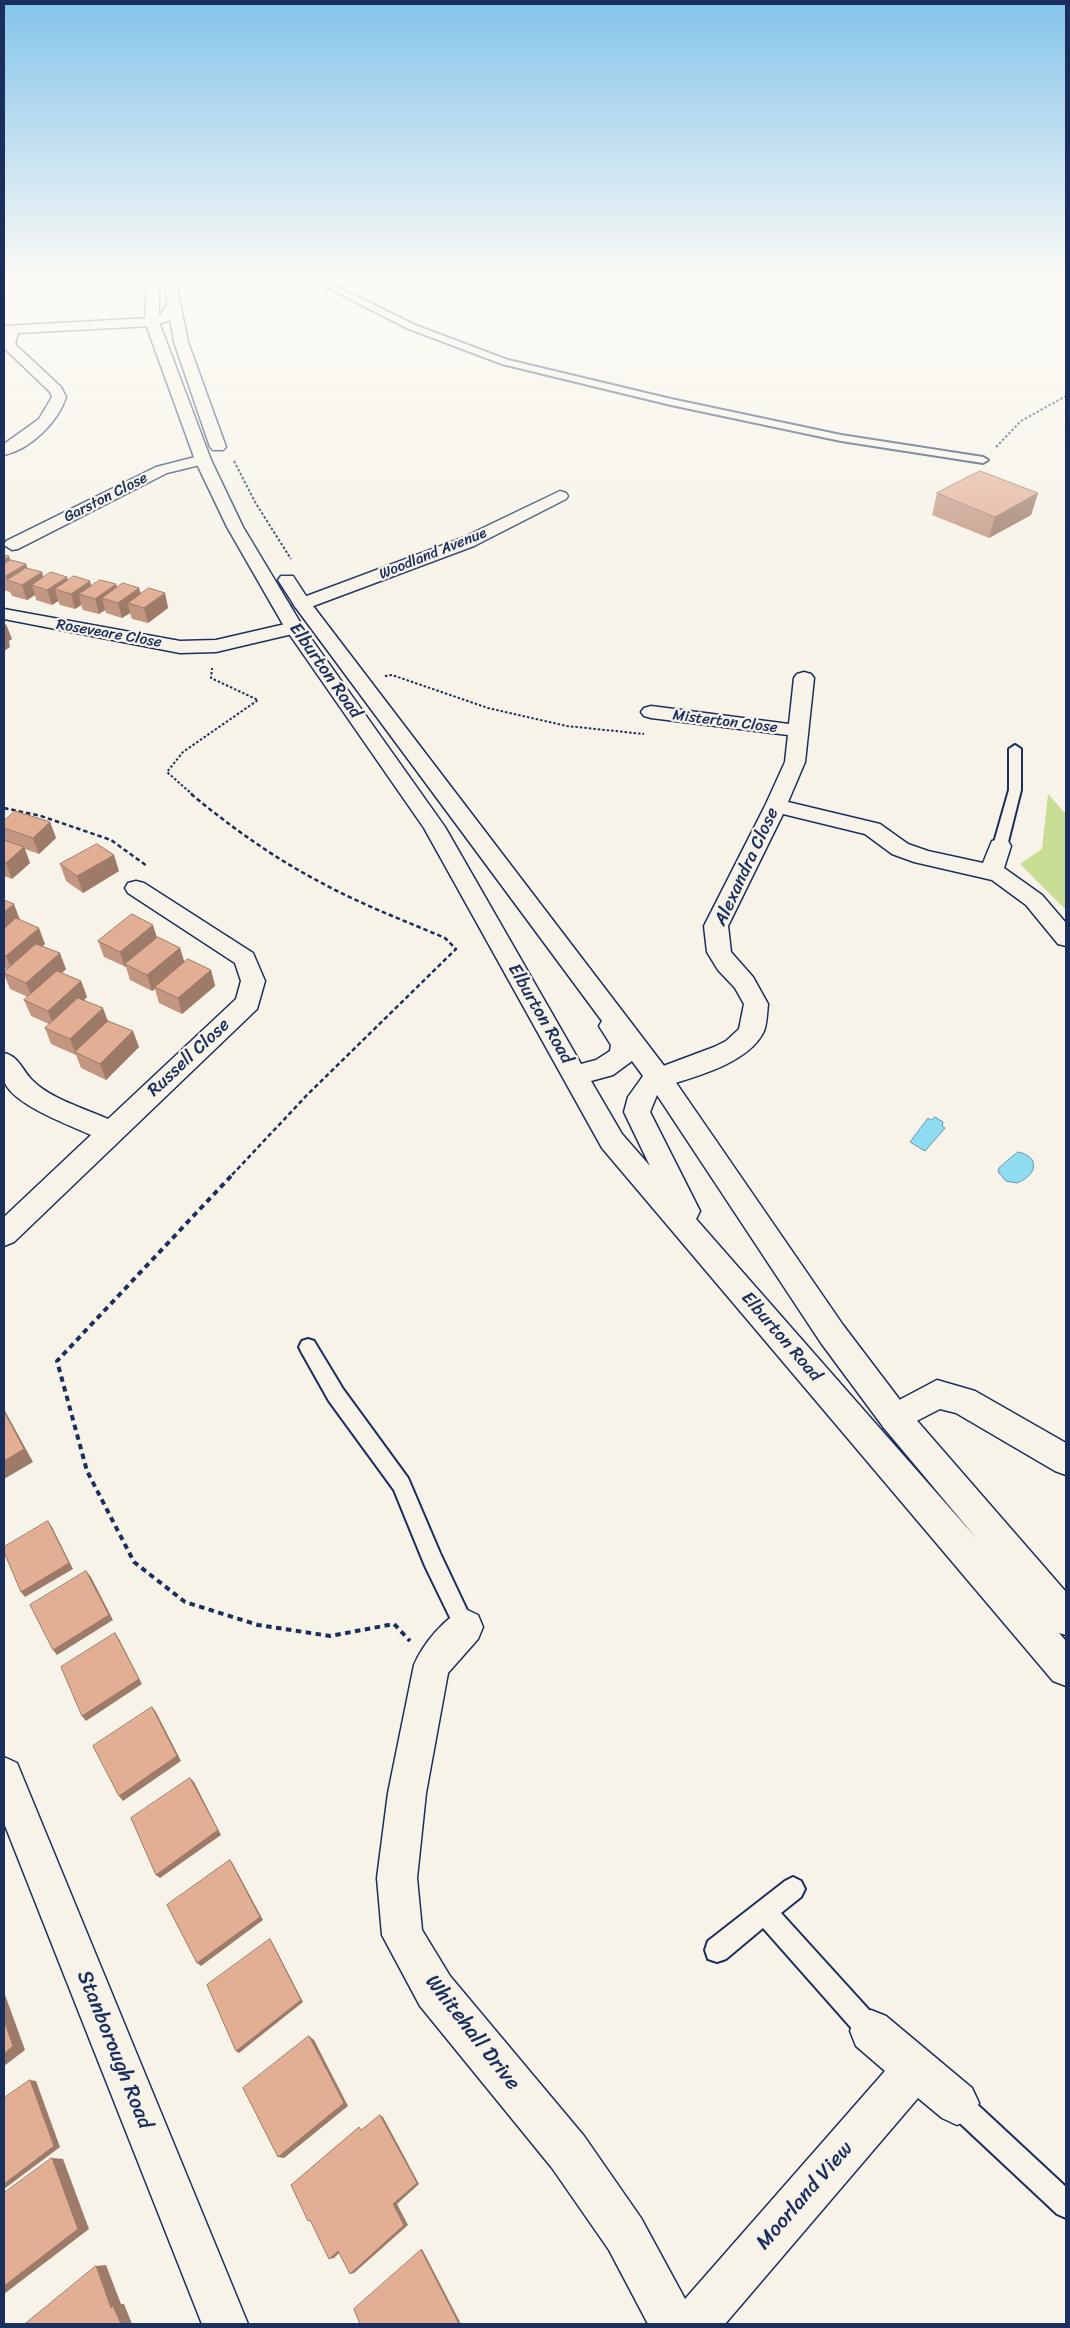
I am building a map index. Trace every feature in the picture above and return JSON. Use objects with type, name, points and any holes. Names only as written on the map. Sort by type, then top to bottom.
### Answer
[{"type":"main road","points":[[4,450],[50,417],[59,398],[56,390],[51,386]]},
{"type":"main road","name":"Elburton Road","points":[[175,386],[202,460],[235,527],[298,616],[434,827],[612,1141],[1066,1668]]},
{"type":"main road","points":[[197,386],[224,463]]},
{"type":"main road","name":"Garston Close","points":[[12,545],[162,470],[202,460]]},
{"type":"main road","name":"Woodland Avenue","points":[[298,616],[468,542],[560,496]]},
{"type":"main road","name":"Elburton Road","points":[[277,564],[298,616],[357,678],[659,1078],[832,1334],[895,1418],[1066,1618]]},
{"type":"main road","name":"Roseveare Close","points":[[4,614],[214,654],[298,616]]},
{"type":"main road","name":"Alexandra Close","points":[[659,1078],[706,1062],[737,1046],[750,1032],[756,1004],[744,984],[722,961],[715,942],[716,926],[776,806],[795,762],[800,731],[804,678]]},
{"type":"main road","name":"Misterton Close","points":[[651,712],[800,731]]},
{"type":"main road","points":[[776,806],[850,822],[872,829],[907,852],[992,872],[1016,884],[1034,900],[1066,938]]},
{"type":"main road","points":[[992,872],[1000,846]]},
{"type":"main road","name":"Russell Close","points":[[4,1234],[248,1003],[253,980],[245,959],[136,888]]},
{"type":"main road","points":[[575,1075],[614,1064],[622,1056],[624,1045],[591,998],[581,974]]},
{"type":"main road","points":[[4,1062],[23,1087],[47,1103],[110,1132]]},
{"type":"main road","points":[[659,1078],[647,1086],[638,1103],[637,1112],[703,1246]]},
{"type":"main road","points":[[895,1418],[938,1394],[964,1401],[1066,1460]]},
{"type":"main road","name":"Whitehall Drive","points":[[465,1627],[432,1666],[407,1793],[397,1878],[402,1935],[435,1991],[568,2152],[625,2234],[673,2324]]},
{"type":"main road","name":"Stanborough Road","points":[[4,1776],[225,2324]]},
{"type":"main road","points":[[871,2031],[957,2103]]},
{"type":"main road","name":"Moorland View","points":[[694,2324],[916,2068]]},
{"type":"lane","points":[[603,386],[841,438],[983,460]]},
{"type":"lane","points":[[1000,846],[1015,790],[1015,750]]},
{"type":"lane","points":[[308,1347],[336,1395],[401,1484],[432,1559],[465,1627]]},
{"type":"lane","points":[[717,1950],[793,1889]]},
{"type":"lane","points":[[764,1914],[871,2031]]},
{"type":"lane","points":[[957,2103],[1066,2205]]},
{"type":"path","points":[[983,460],[1021,421],[1066,396]]},
{"type":"path","points":[[214,654],[211,678],[258,700],[183,752],[167,772],[198,800],[275,855],[343,894],[445,938],[456,949],[308,1094],[57,1361],[87,1471],[134,1562],[185,1602],[258,1626],[330,1636],[394,1624],[432,1666]]},
{"type":"path","points":[[357,678],[392,675],[488,708],[567,726],[635,734],[652,733]]},
{"type":"path","points":[[4,808],[41,816],[111,840],[150,868],[136,888]]},
{"type":"green space","points":[[1048,794],[1066,814],[1066,910],[1020,864],[1042,849]]},
{"type":"water","points":[[935,1117],[943,1122],[942,1126],[945,1128],[925,1151],[910,1142],[928,1118],[931,1120]]},
{"type":"water","points":[[1018,1152],[1026,1154],[1031,1158],[1034,1167],[1029,1176],[1017,1183],[1006,1181],[998,1172],[999,1168]]},
{"type":"building","points":[[980,471],[1038,493],[995,517],[937,493]]},
{"type":"building","points":[[11,560],[26,564],[4,576],[4,564]]},
{"type":"building","points":[[26,568],[42,572],[22,585],[7,580]]},
{"type":"building","points":[[51,572],[67,577],[47,590],[32,585]]},
{"type":"building","points":[[74,576],[90,581],[71,594],[55,589]]},
{"type":"building","points":[[100,580],[116,584],[95,599],[79,594]]},
{"type":"building","points":[[123,583],[139,588],[118,603],[102,598]]},
{"type":"building","points":[[149,588],[165,593],[144,608],[128,603]]},
{"type":"building","points":[[15,811],[50,822],[33,838],[4,828],[4,821]]},
{"type":"building","points":[[4,840],[24,847],[6,863],[4,862]]},
{"type":"building","points":[[97,844],[114,855],[77,876],[60,864]]},
{"type":"building","points":[[4,900],[14,904],[4,912]]},
{"type":"building","points":[[132,914],[153,925],[120,952],[98,941]]},
{"type":"building","points":[[16,918],[39,928],[6,956],[4,955],[4,929]]},
{"type":"building","points":[[158,937],[180,948],[147,975],[125,964]]},
{"type":"building","points":[[36,944],[60,953],[26,983],[4,973],[4,972]]},
{"type":"building","points":[[188,959],[211,970],[178,998],[155,987]]},
{"type":"building","points":[[57,971],[81,981],[48,1011],[24,1000]]},
{"type":"building","points":[[78,998],[103,1008],[70,1039],[45,1028]]},
{"type":"building","points":[[108,1021],[133,1031],[100,1064],[75,1052]]},
{"type":"building","points":[[4,1411],[24,1449],[4,1461]]},
{"type":"building","points":[[48,1521],[69,1563],[21,1592],[4,1552],[4,1547]]},
{"type":"building","points":[[86,1571],[109,1615],[53,1650],[30,1605]]},
{"type":"building","points":[[115,1633],[139,1679],[82,1716],[61,1667]]},
{"type":"building","points":[[152,1707],[177,1756],[119,1796],[93,1746]]},
{"type":"building","points":[[190,1778],[218,1830],[156,1875],[131,1818]]},
{"type":"building","points":[[230,1860],[260,1917],[197,1963],[167,1905]]},
{"type":"building","points":[[270,1939],[301,2000],[236,2051],[207,1985]]},
{"type":"building","points":[[4,2020],[13,2046],[4,2054]]},
{"type":"building","points":[[309,2036],[344,2103],[278,2157],[243,2088]]},
{"type":"building","points":[[30,2080],[54,2146],[4,2184],[4,2098]]},
{"type":"building","points":[[380,2115],[417,2183],[393,2204],[404,2225],[350,2274],[338,2251],[329,2259],[291,2185],[359,2127],[361,2130]]},
{"type":"building","points":[[52,2158],[78,2229],[4,2286],[4,2193]]},
{"type":"building","points":[[421,2250],[459,2324],[360,2324],[354,2309]]},
{"type":"building","points":[[96,2266],[111,2308],[113,2306],[121,2324],[25,2324]]}]
